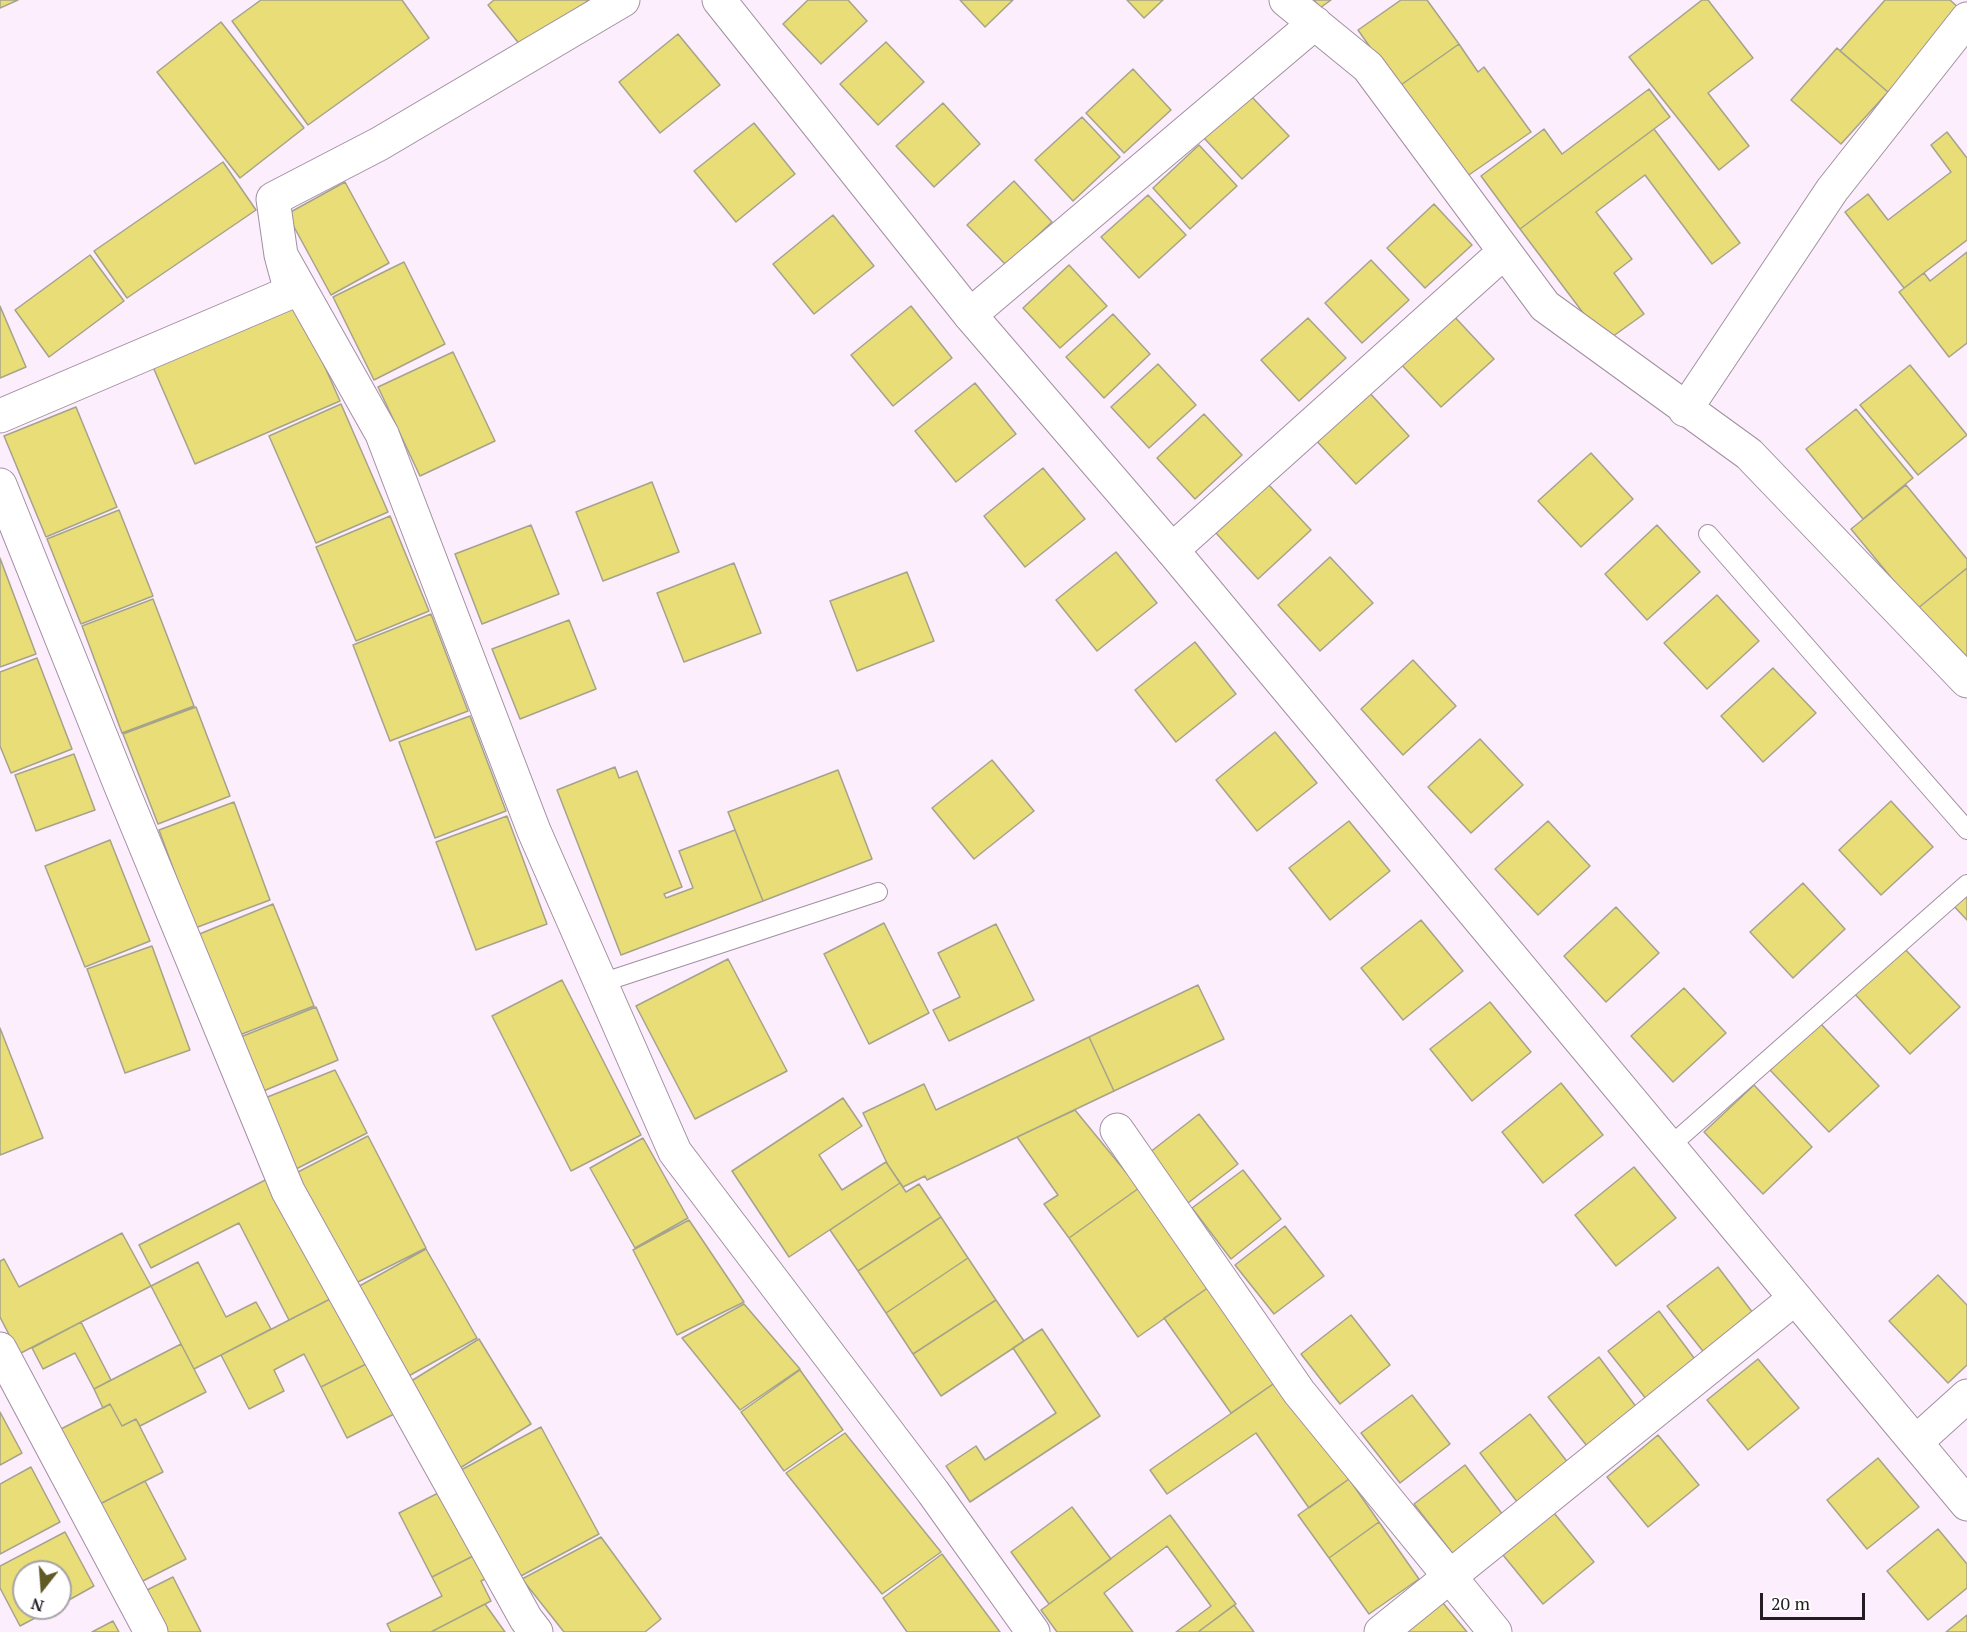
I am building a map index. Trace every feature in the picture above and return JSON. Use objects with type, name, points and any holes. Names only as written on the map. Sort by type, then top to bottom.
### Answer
[{"type":"street","points":[[0,416],[291,292],[281,255],[273,200],[379,144],[623,0]]},
{"type":"street","points":[[719,0],[970,315],[1172,550],[1967,1504]]},
{"type":"street","points":[[1286,0],[1368,67],[1503,253],[1545,306],[1685,410],[1749,454],[1967,681]]},
{"type":"street","points":[[1685,410],[1832,190],[1967,19]]},
{"type":"street","points":[[970,315],[1315,23]]},
{"type":"street","points":[[1172,550],[1503,253]]},
{"type":"street","points":[[281,255],[382,434],[534,831],[675,1152],[933,1492],[1032,1632]]},
{"type":"street","points":[[0,484],[120,784],[288,1191],[520,1608],[536,1632]]},
{"type":"street","points":[[1118,1130],[1299,1392],[1495,1632]]},
{"type":"street","points":[[1382,1632],[1794,1299]]},
{"type":"street","points":[[0,1349],[151,1632]]},
{"type":"street","points":[[1916,1442],[1967,1396]]},
{"type":"lane","points":[[1708,534],[1967,830]]},
{"type":"lane","points":[[1670,1146],[1967,884]]},
{"type":"lane","points":[[601,982],[878,891]]},
{"type":"building","points":[[0,0],[18,0],[0,8]]},
{"type":"building","points":[[261,0],[402,0],[429,38],[308,125],[232,21]]},
{"type":"building","points":[[494,0],[589,0],[525,51],[488,5]]},
{"type":"building","points":[[808,0],[848,0],[867,21],[821,64],[783,24]]},
{"type":"building","points":[[960,0],[1013,0],[985,27]]},
{"type":"building","points":[[1127,0],[1163,0],[1144,18]]},
{"type":"building","points":[[1314,0],[1331,0],[1320,8]]},
{"type":"building","points":[[1401,0],[1427,0],[1459,44],[1398,87],[1358,30]]},
{"type":"building","points":[[1702,0],[1708,0],[1753,58],[1708,93],[1749,146],[1719,170],[1629,57]]},
{"type":"building","points":[[1885,0],[1950,0],[1961,10],[1888,92],[1840,51]]},
{"type":"building","points":[[221,22],[304,128],[240,178],[157,72]]},
{"type":"building","points":[[678,34],[720,85],[660,133],[619,82]]},
{"type":"building","points":[[886,42],[924,82],[878,125],[840,84]]},
{"type":"building","points":[[1459,44],[1478,72],[1484,67],[1531,132],[1463,179],[1398,87]]},
{"type":"building","points":[[1837,48],[1888,92],[1841,144],[1791,100]]},
{"type":"building","points":[[1133,69],[1171,110],[1124,153],[1086,113]]},
{"type":"building","points":[[1649,89],[1670,117],[1520,229],[1481,176],[1544,129],[1562,154]]},
{"type":"building","points":[[1251,96],[1289,136],[1242,179],[1204,138]]},
{"type":"building","points":[[943,103],[980,144],[934,187],[896,146]]},
{"type":"building","points":[[1082,117],[1120,157],[1073,201],[1035,160]]},
{"type":"building","points":[[754,123],[795,174],[736,222],[694,171]]},
{"type":"building","points":[[1654,129],[1740,243],[1712,264],[1645,175],[1596,212],[1632,259],[1614,273],[1644,314],[1605,342],[1520,229]]},
{"type":"building","points":[[1947,132],[1967,158],[1967,240],[1904,288],[1845,212],[1868,194],[1888,220],[1951,172],[1931,145]]},
{"type":"building","points":[[1199,145],[1237,186],[1190,229],[1153,188]]},
{"type":"building","points":[[223,162],[256,210],[127,298],[94,251]]},
{"type":"building","points":[[1014,181],[1052,222],[1006,265],[967,225]]},
{"type":"building","points":[[345,182],[389,263],[331,295],[287,214]]},
{"type":"building","points":[[1148,195],[1186,235],[1139,278],[1101,237]]},
{"type":"building","points":[[1434,204],[1472,245],[1425,288],[1387,248]]},
{"type":"building","points":[[833,215],[874,266],[814,314],[773,264]]},
{"type":"building","points":[[1967,252],[1967,343],[1949,357],[1899,292],[1924,273],[1930,281]]},
{"type":"building","points":[[90,255],[124,301],[49,357],[15,310]]},
{"type":"building","points":[[1371,260],[1409,300],[1362,343],[1325,303]]},
{"type":"building","points":[[404,262],[445,344],[374,380],[333,297]]},
{"type":"building","points":[[1069,265],[1107,306],[1060,348],[1023,308]]},
{"type":"building","points":[[297,304],[340,401],[195,464],[153,367]]},
{"type":"building","points":[[0,306],[26,367],[0,378]]},
{"type":"building","points":[[911,306],[952,358],[893,406],[851,355]]},
{"type":"building","points":[[1451,313],[1494,359],[1441,407],[1399,362]]},
{"type":"building","points":[[1113,314],[1150,354],[1104,398],[1066,357]]},
{"type":"building","points":[[1308,318],[1346,358],[1299,401],[1261,360]]},
{"type":"building","points":[[453,352],[495,441],[420,476],[378,387]]},
{"type":"building","points":[[1158,364],[1196,405],[1149,448],[1111,407]]},
{"type":"building","points":[[1910,365],[1967,435],[1918,475],[1860,405]]},
{"type":"building","points":[[975,383],[1016,434],[956,482],[915,431]]},
{"type":"building","points":[[1367,390],[1409,436],[1356,484],[1314,438]]},
{"type":"building","points":[[341,404],[388,512],[316,543],[269,436]]},
{"type":"building","points":[[76,407],[117,507],[46,537],[4,436]]},
{"type":"building","points":[[1856,409],[1913,478],[1863,519],[1806,449]]},
{"type":"building","points":[[1204,414],[1242,455],[1195,499],[1157,458]]},
{"type":"building","points":[[1591,453],[1633,499],[1581,547],[1538,501]]},
{"type":"building","points":[[1043,468],[1085,519],[1025,567],[984,516]]},
{"type":"building","points":[[652,482],[679,552],[603,581],[576,512]]},
{"type":"building","points":[[1268,484],[1311,530],[1258,579],[1216,533]]},
{"type":"building","points":[[1906,485],[1967,559],[1967,568],[1917,609],[1851,529]]},
{"type":"building","points":[[119,510],[153,596],[81,624],[47,539]]},
{"type":"building","points":[[390,516],[429,611],[356,641],[316,547]]},
{"type":"building","points":[[531,525],[559,594],[482,624],[455,554]]},
{"type":"building","points":[[1657,525],[1700,572],[1647,620],[1605,574]]},
{"type":"building","points":[[1116,552],[1157,603],[1097,651],[1056,600]]},
{"type":"building","points":[[1330,557],[1373,603],[1320,651],[1278,605]]},
{"type":"building","points":[[0,558],[36,654],[0,667]]},
{"type":"building","points":[[734,563],[761,633],[684,662],[657,593]]},
{"type":"building","points":[[1967,568],[1967,670],[1917,609]]},
{"type":"building","points":[[907,572],[934,641],[857,671],[830,601]]},
{"type":"building","points":[[1717,595],[1759,641],[1707,689],[1664,643]]},
{"type":"building","points":[[153,599],[194,706],[122,733],[82,626]]},
{"type":"building","points":[[431,614],[468,711],[390,741],[353,645]]},
{"type":"building","points":[[569,620],[596,689],[520,719],[492,649]]},
{"type":"building","points":[[1195,642],[1236,694],[1176,742],[1135,690]]},
{"type":"building","points":[[37,658],[72,749],[11,773],[0,746],[0,672]]},
{"type":"building","points":[[1413,660],[1456,706],[1403,755],[1361,709]]},
{"type":"building","points":[[1773,668],[1816,713],[1763,762],[1721,716]]},
{"type":"building","points":[[196,707],[230,796],[158,824],[123,734]]},
{"type":"building","points":[[470,716],[506,811],[435,838],[399,742]]},
{"type":"building","points":[[1275,732],[1317,783],[1257,831],[1216,780]]},
{"type":"building","points":[[1480,739],[1523,785],[1471,833],[1428,787]]},
{"type":"building","points":[[74,754],[95,810],[36,831],[15,775]]},
{"type":"building","points":[[992,760],[1034,811],[974,859],[932,808]]},
{"type":"building","points":[[615,767],[619,778],[637,771],[682,887],[664,894],[666,898],[693,888],[679,851],[735,830],[763,901],[621,955],[557,790]]},
{"type":"building","points":[[838,770],[872,859],[763,901],[728,812]]},
{"type":"building","points":[[1891,801],[1933,847],[1881,895],[1839,850]]},
{"type":"building","points":[[234,802],[270,900],[195,928],[159,830]]},
{"type":"building","points":[[507,816],[547,924],[476,950],[436,842]]},
{"type":"building","points":[[1349,821],[1390,871],[1330,920],[1289,868]]},
{"type":"building","points":[[1548,821],[1590,866],[1538,915],[1495,869]]},
{"type":"building","points":[[110,840],[150,941],[85,967],[45,866]]},
{"type":"building","points":[[1803,883],[1845,929],[1793,978],[1750,932]]},
{"type":"building","points":[[1967,887],[1967,920],[1950,902]]},
{"type":"building","points":[[273,904],[314,1006],[237,1036],[197,935]]},
{"type":"building","points":[[1616,907],[1659,953],[1606,1002],[1564,956]]},
{"type":"building","points":[[1421,920],[1463,971],[1403,1020],[1361,968]]},
{"type":"building","points":[[884,923],[929,1013],[869,1044],[824,954]]},
{"type":"building","points":[[996,924],[1034,1000],[949,1041],[933,1010],[960,997],[938,953]]},
{"type":"building","points":[[1901,945],[1960,1007],[1910,1054],[1852,991]]},
{"type":"building","points":[[152,946],[190,1050],[125,1073],[87,969]]},
{"type":"building","points":[[728,959],[787,1071],[695,1119],[636,1006]]},
{"type":"building","points":[[562,980],[641,1135],[571,1171],[492,1016]]},
{"type":"building","points":[[1198,985],[1224,1039],[1114,1091],[1089,1037]]},
{"type":"building","points":[[1684,988],[1726,1033],[1673,1082],[1631,1036]]},
{"type":"building","points":[[1490,1002],[1531,1052],[1472,1101],[1430,1049]]},
{"type":"building","points":[[316,1007],[338,1060],[261,1092],[238,1038]]},
{"type":"building","points":[[1820,1023],[1879,1086],[1829,1132],[1770,1070]]},
{"type":"building","points":[[0,1028],[43,1138],[0,1155]]},
{"type":"building","points":[[1089,1037],[1114,1091],[927,1180],[925,1176],[903,1187],[888,1165],[863,1113],[924,1084],[936,1110]]},
{"type":"building","points":[[335,1070],[367,1133],[294,1170],[265,1098]]},
{"type":"building","points":[[1561,1083],[1603,1135],[1543,1183],[1502,1132]]},
{"type":"building","points":[[1754,1085],[1812,1147],[1763,1194],[1704,1132]]},
{"type":"building","points":[[843,1098],[862,1126],[819,1155],[842,1190],[886,1162],[900,1183],[789,1257],[732,1171]]},
{"type":"building","points":[[1075,1110],[1139,1188],[1069,1238],[1044,1204],[1058,1195],[1017,1137]]},
{"type":"building","points":[[1199,1114],[1238,1164],[1188,1203],[1149,1153]]},
{"type":"building","points":[[368,1136],[426,1248],[352,1285],[296,1173]]},
{"type":"building","points":[[643,1138],[688,1218],[635,1248],[590,1168]]},
{"type":"building","points":[[1634,1167],[1676,1218],[1616,1266],[1575,1215]]},
{"type":"building","points":[[1243,1170],[1281,1219],[1231,1259],[1192,1208]]},
{"type":"building","points":[[275,1175],[338,1295],[289,1320],[239,1223],[151,1268],[139,1245]]},
{"type":"building","points":[[900,1183],[906,1192],[919,1184],[941,1217],[858,1271],[830,1230]]},
{"type":"building","points":[[1139,1188],[1209,1287],[1138,1337],[1069,1238]]},
{"type":"building","points":[[941,1217],[968,1258],[886,1313],[858,1271]]},
{"type":"building","points":[[689,1220],[744,1302],[677,1335],[633,1250]]},
{"type":"building","points":[[1285,1226],[1324,1276],[1274,1314],[1235,1265]]},
{"type":"building","points":[[122,1233],[151,1286],[19,1354],[0,1317],[0,1261],[4,1259],[19,1287]]},
{"type":"building","points":[[426,1249],[477,1338],[405,1378],[354,1289]]},
{"type":"building","points":[[968,1258],[996,1300],[913,1354],[886,1313]]},
{"type":"building","points":[[198,1262],[226,1317],[256,1302],[271,1329],[194,1369],[151,1286]]},
{"type":"building","points":[[1718,1267],[1756,1317],[1706,1355],[1667,1306]]},
{"type":"building","points":[[1938,1275],[1967,1305],[1967,1365],[1948,1383],[1889,1321]]},
{"type":"building","points":[[1209,1287],[1276,1382],[1231,1413],[1164,1318]]},
{"type":"building","points":[[338,1295],[372,1361],[321,1387],[304,1354],[274,1370],[284,1391],[249,1409],[221,1355]]},
{"type":"building","points":[[996,1300],[1024,1341],[941,1396],[913,1354]]},
{"type":"building","points":[[744,1304],[800,1369],[740,1410],[682,1338]]},
{"type":"building","points":[[1659,1311],[1697,1362],[1647,1400],[1608,1351]]},
{"type":"building","points":[[1351,1315],[1390,1365],[1340,1404],[1301,1354]]},
{"type":"building","points":[[81,1322],[111,1380],[94,1389],[75,1353],[43,1369],[32,1348]]},
{"type":"building","points":[[1042,1329],[1100,1416],[970,1502],[946,1466],[976,1446],[985,1460],[1056,1413],[1013,1348]]},
{"type":"building","points":[[479,1339],[531,1424],[460,1468],[408,1383]]},
{"type":"building","points":[[181,1344],[206,1392],[140,1426],[136,1419],[122,1426],[110,1404],[103,1408],[94,1389]]},
{"type":"building","points":[[1599,1357],[1637,1408],[1587,1446],[1548,1397]]},
{"type":"building","points":[[1758,1359],[1799,1408],[1748,1450],[1707,1400]]},
{"type":"building","points":[[372,1361],[398,1412],[347,1438],[321,1387]]},
{"type":"building","points":[[800,1370],[843,1430],[784,1471],[741,1412]]},
{"type":"building","points":[[1279,1380],[1349,1479],[1309,1508],[1256,1433],[1167,1494],[1150,1470]]},
{"type":"building","points":[[1412,1395],[1450,1444],[1400,1483],[1361,1433]]},
{"type":"building","points":[[110,1404],[122,1426],[136,1419],[163,1472],[94,1507],[55,1432]]},
{"type":"building","points":[[0,1412],[22,1453],[0,1465]]},
{"type":"building","points":[[1530,1414],[1569,1464],[1518,1503],[1480,1453]]},
{"type":"building","points":[[541,1427],[599,1534],[519,1577],[461,1470]]},
{"type":"building","points":[[845,1433],[941,1552],[882,1594],[786,1473]]},
{"type":"building","points":[[1658,1435],[1699,1485],[1648,1527],[1607,1477]]},
{"type":"building","points":[[1878,1458],[1919,1507],[1867,1549],[1827,1500]]},
{"type":"building","points":[[1465,1465],[1503,1515],[1453,1554],[1414,1504]]},
{"type":"building","points":[[31,1467],[60,1522],[0,1554],[0,1484]]},
{"type":"building","points":[[1349,1479],[1379,1522],[1329,1558],[1298,1515]]},
{"type":"building","points":[[145,1481],[186,1559],[135,1585],[94,1507]]},
{"type":"building","points":[[446,1489],[479,1553],[432,1577],[399,1513]]},
{"type":"building","points":[[1072,1507],[1111,1559],[1049,1604],[1011,1552]]},
{"type":"building","points":[[1554,1513],[1594,1562],[1543,1604],[1503,1555]]},
{"type":"building","points":[[1170,1515],[1236,1604],[1198,1632],[1176,1632],[1211,1606],[1167,1546],[1104,1593],[1133,1632],[1057,1632],[1041,1610]]},
{"type":"building","points":[[1379,1522],[1419,1579],[1369,1614],[1329,1558]]},
{"type":"building","points":[[1938,1529],[1967,1564],[1967,1588],[1928,1620],[1887,1571]]},
{"type":"building","points":[[65,1532],[94,1586],[72,1598],[72,1560],[12,1560],[12,1611],[0,1588],[0,1566]]},
{"type":"building","points":[[601,1537],[661,1619],[645,1632],[564,1632],[522,1579]]},
{"type":"building","points":[[479,1553],[491,1576],[481,1581],[491,1601],[431,1632],[391,1632],[387,1624],[442,1596],[432,1577]]},
{"type":"building","points":[[942,1554],[1000,1632],[907,1632],[883,1598]]},
{"type":"building","points":[[173,1577],[201,1632],[164,1632],[143,1592]]},
{"type":"building","points":[[1438,1597],[1467,1632],[1395,1632]]},
{"type":"building","points":[[485,1604],[505,1632],[431,1632]]},
{"type":"building","points":[[1234,1605],[1254,1632],[1198,1632]]},
{"type":"building","points":[[1967,1615],[1967,1632],[1946,1632]]},
{"type":"building","points":[[17,1620],[31,1620],[20,1626]]},
{"type":"building","points":[[113,1621],[119,1632],[92,1632]]}]
